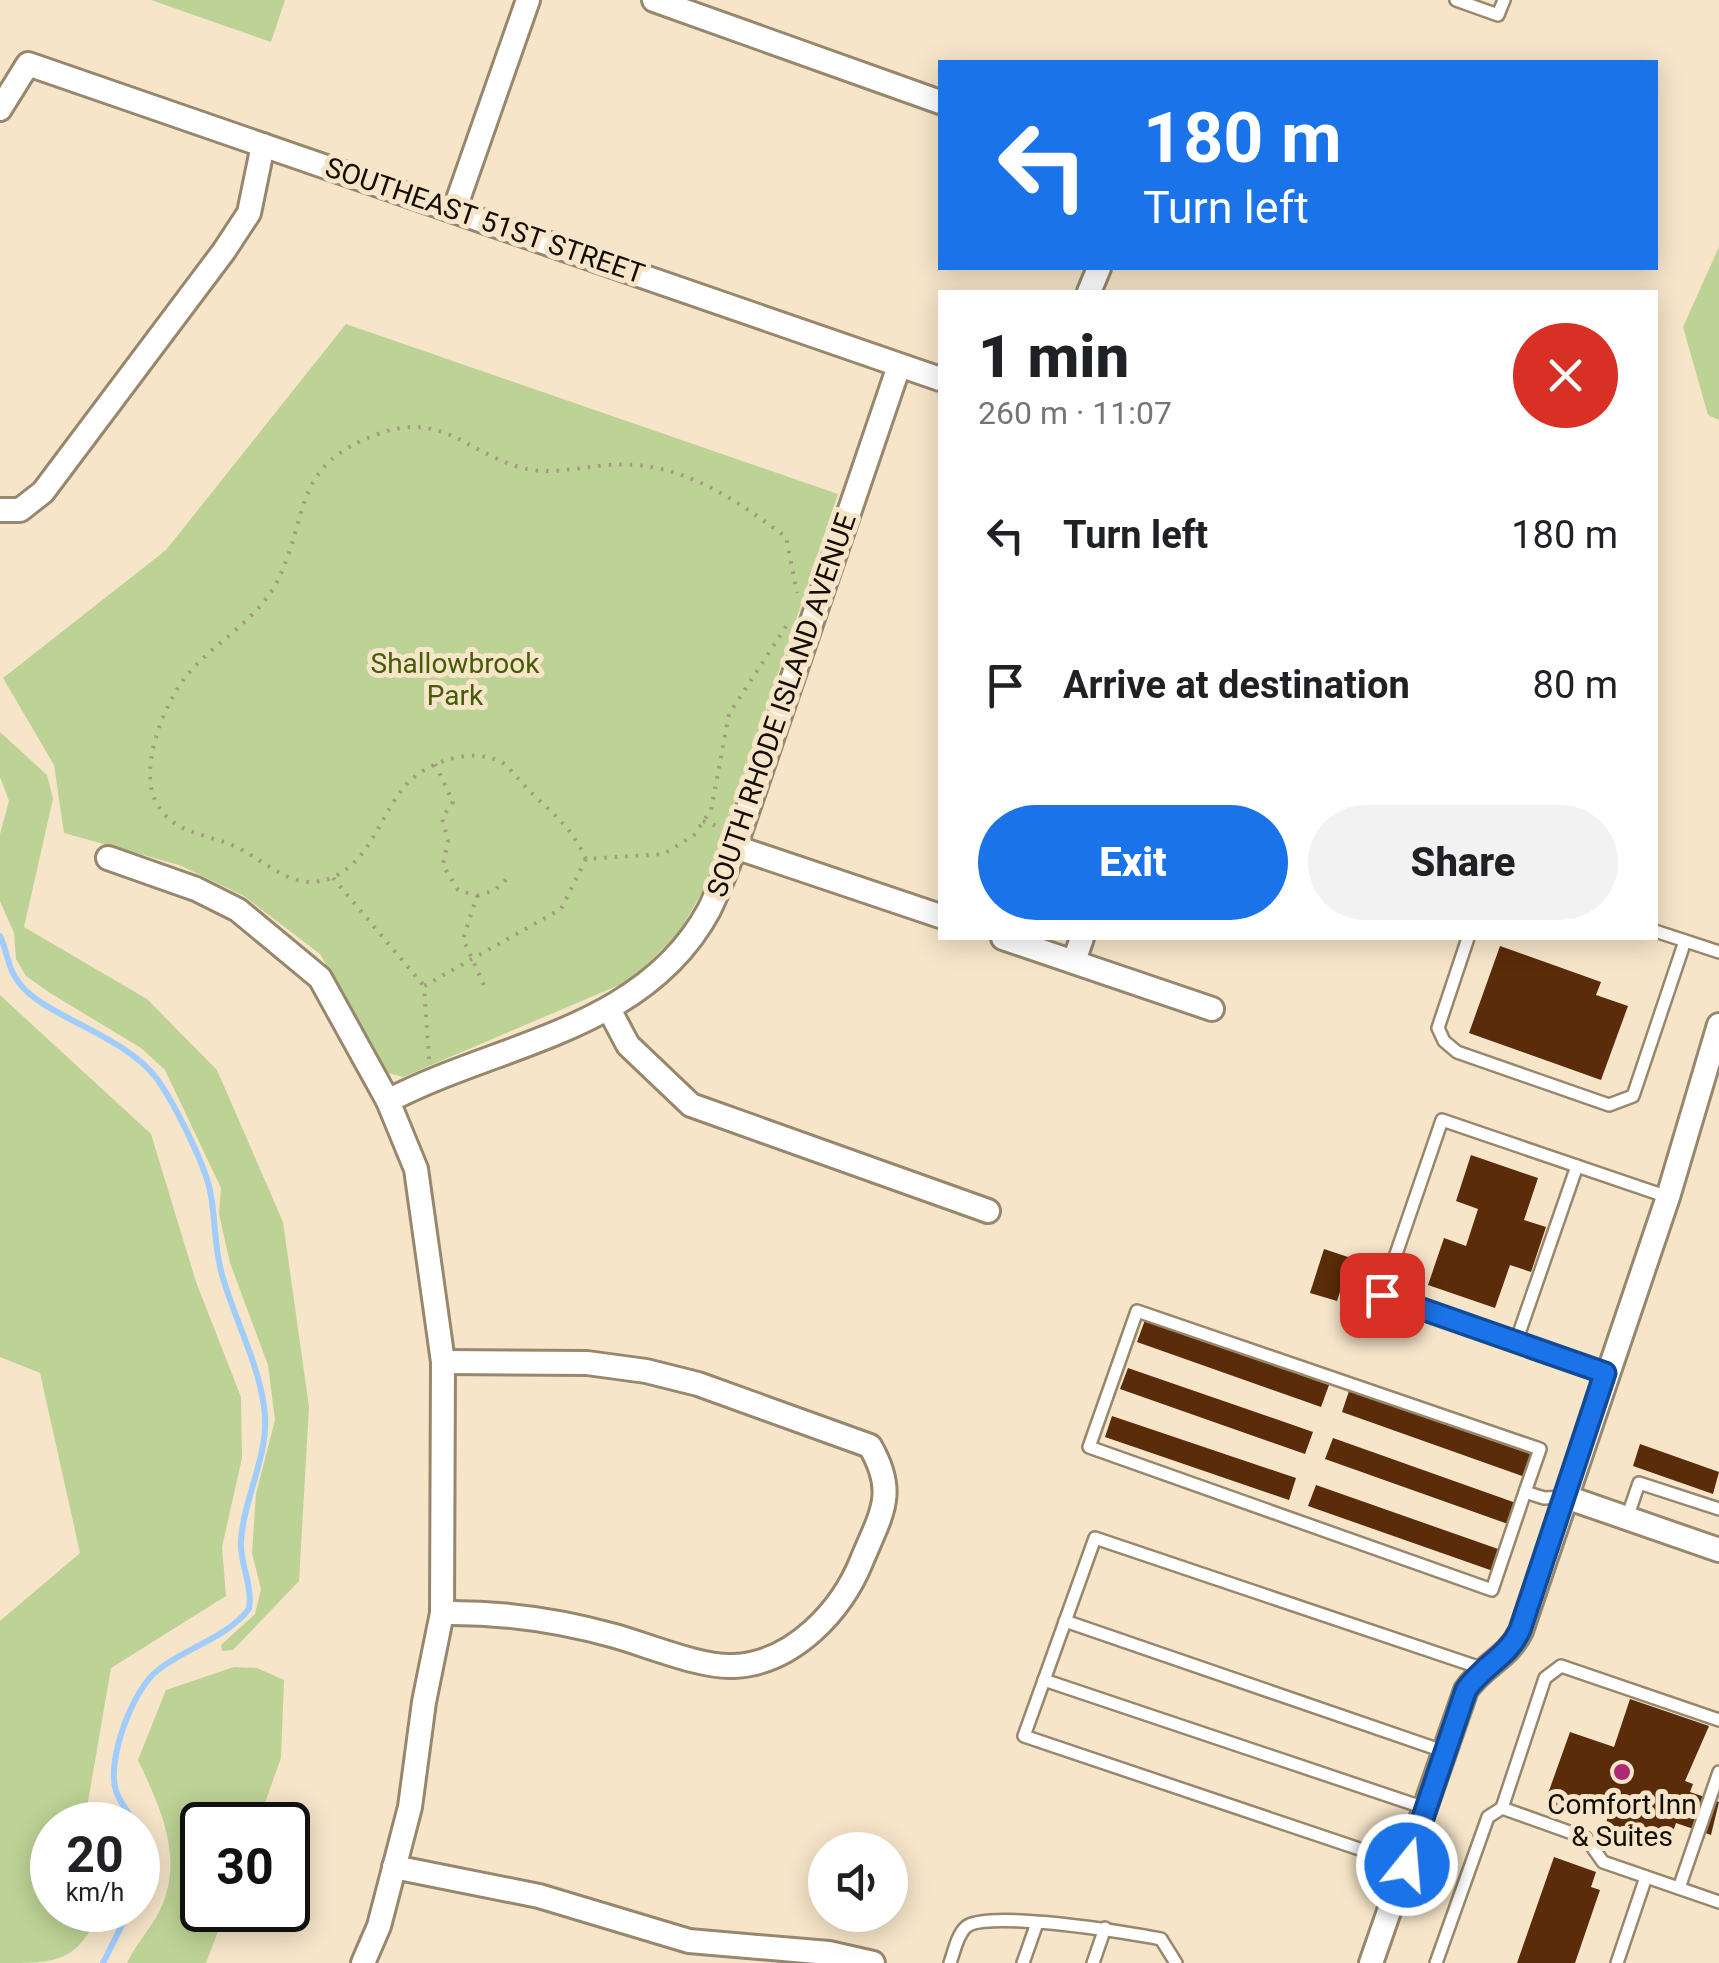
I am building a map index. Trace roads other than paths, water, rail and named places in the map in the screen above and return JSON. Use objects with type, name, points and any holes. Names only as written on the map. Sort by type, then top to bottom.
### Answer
[{"type":"street","points":[[454,208],[528,0]]},
{"type":"street","points":[[654,0],[938,101]]},
{"type":"street","name":"SOUTHEAST 51ST STREET","points":[[0,108],[28,64],[938,378]]},
{"type":"street","points":[[0,510],[20,510],[43,492],[224,251],[249,213],[263,145]]},
{"type":"street","name":"SOUTH RHODE ISLAND AVENUE","points":[[388,1101],[438,1077],[610,1011],[660,975],[708,911],[735,847],[899,366]]},
{"type":"street","points":[[735,847],[938,915]]},
{"type":"street","points":[[108,858],[196,888],[277,938],[320,978],[388,1101],[416,1170],[443,1362],[442,1613],[424,1702],[410,1807],[364,1963]]},
{"type":"street","points":[[1010,940],[1212,1009]]},
{"type":"street","points":[[1074,961],[1081,940]]},
{"type":"street","points":[[610,1011],[628,1044],[690,1105],[988,1211]]},
{"type":"street","points":[[1371,1963],[1466,1690],[1481,1668],[1511,1652],[1668,1197],[1719,1025]]},
{"type":"street","points":[[442,1613],[489,1612],[559,1622],[733,1667],[776,1655],[801,1639],[849,1592],[882,1513],[887,1476],[870,1446],[698,1384],[646,1371],[587,1363],[443,1362]]},
{"type":"street","points":[[1566,1497],[1719,1550]]},
{"type":"street","points":[[394,1867],[538,1896],[689,1941],[829,1953],[872,1963]]},
{"type":"lane","points":[[1456,0],[1498,15],[1504,0]]},
{"type":"lane","points":[[1658,932],[1719,952]]},
{"type":"lane","points":[[1467,940],[1439,1019],[1444,1041],[1457,1052],[1609,1104],[1633,1096],[1685,941]]},
{"type":"lane","points":[[1605,1373],[1382,1295],[1442,1120],[1668,1197]]},
{"type":"lane","points":[[1516,1342],[1577,1166]]},
{"type":"lane","points":[[1136,1311],[1540,1449],[1525,1492],[1492,1590],[1089,1447],[1136,1311]]},
{"type":"lane","points":[[1627,1518],[1639,1482],[1719,1510]]},
{"type":"lane","points":[[1525,1492],[1544,1498],[1566,1497]]},
{"type":"lane","points":[[1407,1865],[1024,1736],[1094,1538],[1481,1668]]},
{"type":"lane","points":[[1065,1621],[1443,1751]]},
{"type":"lane","points":[[1436,1963],[1488,1816],[1502,1808],[1545,1678],[1561,1666],[1719,1720]]},
{"type":"lane","points":[[1044,1680],[1424,1808]]},
{"type":"lane","points":[[1679,1888],[1719,1772]]},
{"type":"lane","points":[[1502,1808],[1586,1838],[1603,1862],[1719,1902]]},
{"type":"lane","points":[[1617,1963],[1646,1876]]},
{"type":"lane","points":[[950,1963],[964,1928],[975,1922],[1104,1928],[1161,1939],[1176,1963]]},
{"type":"lane","points":[[1023,1963],[1037,1923]]},
{"type":"lane","points":[[1092,1963],[1104,1928]]},
{"type":"waterway","points":[[0,936],[13,972],[32,996],[126,1051],[157,1079],[172,1103],[208,1184],[220,1268],[263,1397],[263,1447],[241,1542],[249,1609],[229,1628],[158,1670],[139,1693],[124,1726],[115,1762],[116,1791],[122,1802]]},
{"type":"waterway","points":[[103,1963],[118,1932]]},
{"type":"place","name":"Comfort Inn & Suites","points":[[1622,1772]]},
{"type":"park label","name":"Shallowbrook Park","points":[[455,679]]}]
